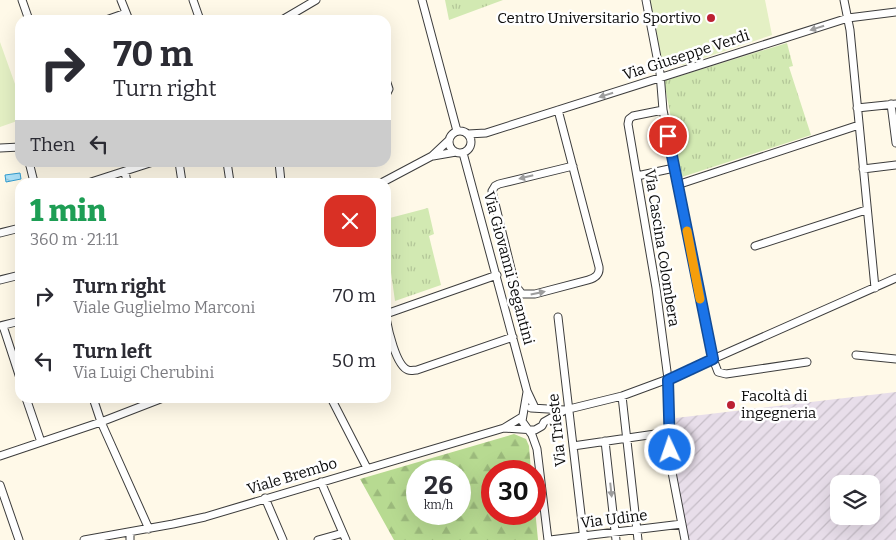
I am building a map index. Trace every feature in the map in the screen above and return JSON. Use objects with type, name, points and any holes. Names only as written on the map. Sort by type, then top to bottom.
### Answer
[{"type":"street","points":[[22,0],[28,15]]},
{"type":"street","points":[[122,0],[127,15]]},
{"type":"street","points":[[193,0],[198,15]]},
{"type":"street","points":[[290,15],[316,0]]},
{"type":"street","points":[[422,0],[458,131]]},
{"type":"street","points":[[646,0],[661,77],[663,110],[674,168],[713,359],[718,372],[726,374],[807,362]]},
{"type":"street","points":[[844,0],[848,18],[875,288]]},
{"type":"street","name":"Via Giuseppe Verdi","points":[[468,134],[486,133],[848,18],[896,12]]},
{"type":"street","points":[[857,108],[894,104],[896,143]]},
{"type":"street","points":[[558,110],[573,166],[599,272],[588,280],[532,294],[522,294],[516,285],[492,191],[497,185],[573,166]]},
{"type":"street","name":"Via Cascina Colombera","points":[[663,110],[634,115],[628,120],[656,288],[668,380],[671,467],[685,540]]},
{"type":"street","points":[[678,185],[859,125]]},
{"type":"street","points":[[391,178],[432,156],[449,140],[451,135],[458,131],[468,134],[471,140],[470,148],[460,152],[432,156]]},
{"type":"street","name":"Via Giuseppe Verdi","points":[[471,144],[486,133]]},
{"type":"street","points":[[449,140],[450,148],[460,152]]},
{"type":"street","points":[[0,148],[15,148]]},
{"type":"street","name":"Via Giovanni Segantini","points":[[460,152],[497,275],[527,391],[537,408]]},
{"type":"street","points":[[863,169],[896,165]]},
{"type":"street","points":[[104,178],[138,167]]},
{"type":"street","points":[[637,176],[674,168]]},
{"type":"street","points":[[124,172],[126,178]]},
{"type":"street","points":[[754,246],[866,210]]},
{"type":"street","points":[[0,233],[15,229]]},
{"type":"street","points":[[391,314],[497,275]]},
{"type":"street","points":[[0,280],[15,276]]},
{"type":"street","points":[[527,428],[535,430],[567,410],[622,396],[668,380],[896,278]]},
{"type":"street","name":"Via Trieste","points":[[558,317],[567,410],[584,538]]},
{"type":"street","points":[[15,323],[1,326],[15,364]]},
{"type":"street","points":[[391,335],[394,347],[404,366],[410,370],[513,337]]},
{"type":"street","points":[[856,355],[896,359]]},
{"type":"street","name":"Via Giovanni Segantini","points":[[523,414],[527,391]]},
{"type":"street","points":[[622,396],[638,540]]},
{"type":"street","points":[[28,403],[41,442]]},
{"type":"street","points":[[95,403],[101,422],[149,528]]},
{"type":"street","points":[[0,456],[101,422],[140,403]]},
{"type":"street","points":[[334,403],[367,468]]},
{"type":"street","points":[[549,540],[537,449],[535,441],[522,422],[523,414],[530,408],[567,410]]},
{"type":"street","points":[[537,408],[544,415],[537,449]]},
{"type":"street","name":"Viale Brembo","points":[[504,428],[523,414]]},
{"type":"street","name":"Viale Brembo","points":[[84,540],[205,517],[504,428],[527,428]]},
{"type":"street","points":[[573,446],[669,432]]},
{"type":"street","points":[[605,441],[616,536]]},
{"type":"street","points":[[318,540],[344,536],[321,482]]},
{"type":"street","points":[[0,484],[19,540]]},
{"type":"street","points":[[265,498],[283,540]]},
{"type":"street","name":"Via Udine","points":[[549,540],[616,536],[636,530],[682,524]]},
{"type":"street","points":[[130,532],[130,540]]},
{"type":"shaded area","points":[[896,392],[896,540],[688,540],[675,480],[674,447],[676,418]]},
{"type":"green space","points":[[445,0],[503,0],[449,20]]},
{"type":"green space","name":"Centro Universitario Sportivo","points":[[650,0],[765,0],[772,35],[683,65],[670,58],[662,61]]},
{"type":"green space","points":[[0,42],[15,84],[15,122],[0,127]]},
{"type":"green space","points":[[787,43],[793,66],[789,67],[811,135],[682,177],[664,81]]},
{"type":"green space","points":[[428,208],[434,234],[429,236],[441,285],[395,301],[391,273],[391,218]]},
{"type":"green space","points":[[514,434],[526,439],[529,446],[530,460],[481,460],[481,525],[537,525],[538,540],[394,540],[360,479],[406,466],[406,525],[471,525],[471,460],[425,460]]},
{"type":"water","points":[[20,173],[21,178],[15,178],[15,180],[6,182],[5,175]]},
{"type":"slow traffic","points":[[687,231],[700,299]]},
{"type":"place","name":"Centro Universitario Sportivo","points":[[711,18]]},
{"type":"place","name":"Facoltà di ingegneria","points":[[731,405]]},
{"type":"route","points":[[668,136],[713,359],[668,380],[670,450]]}]
